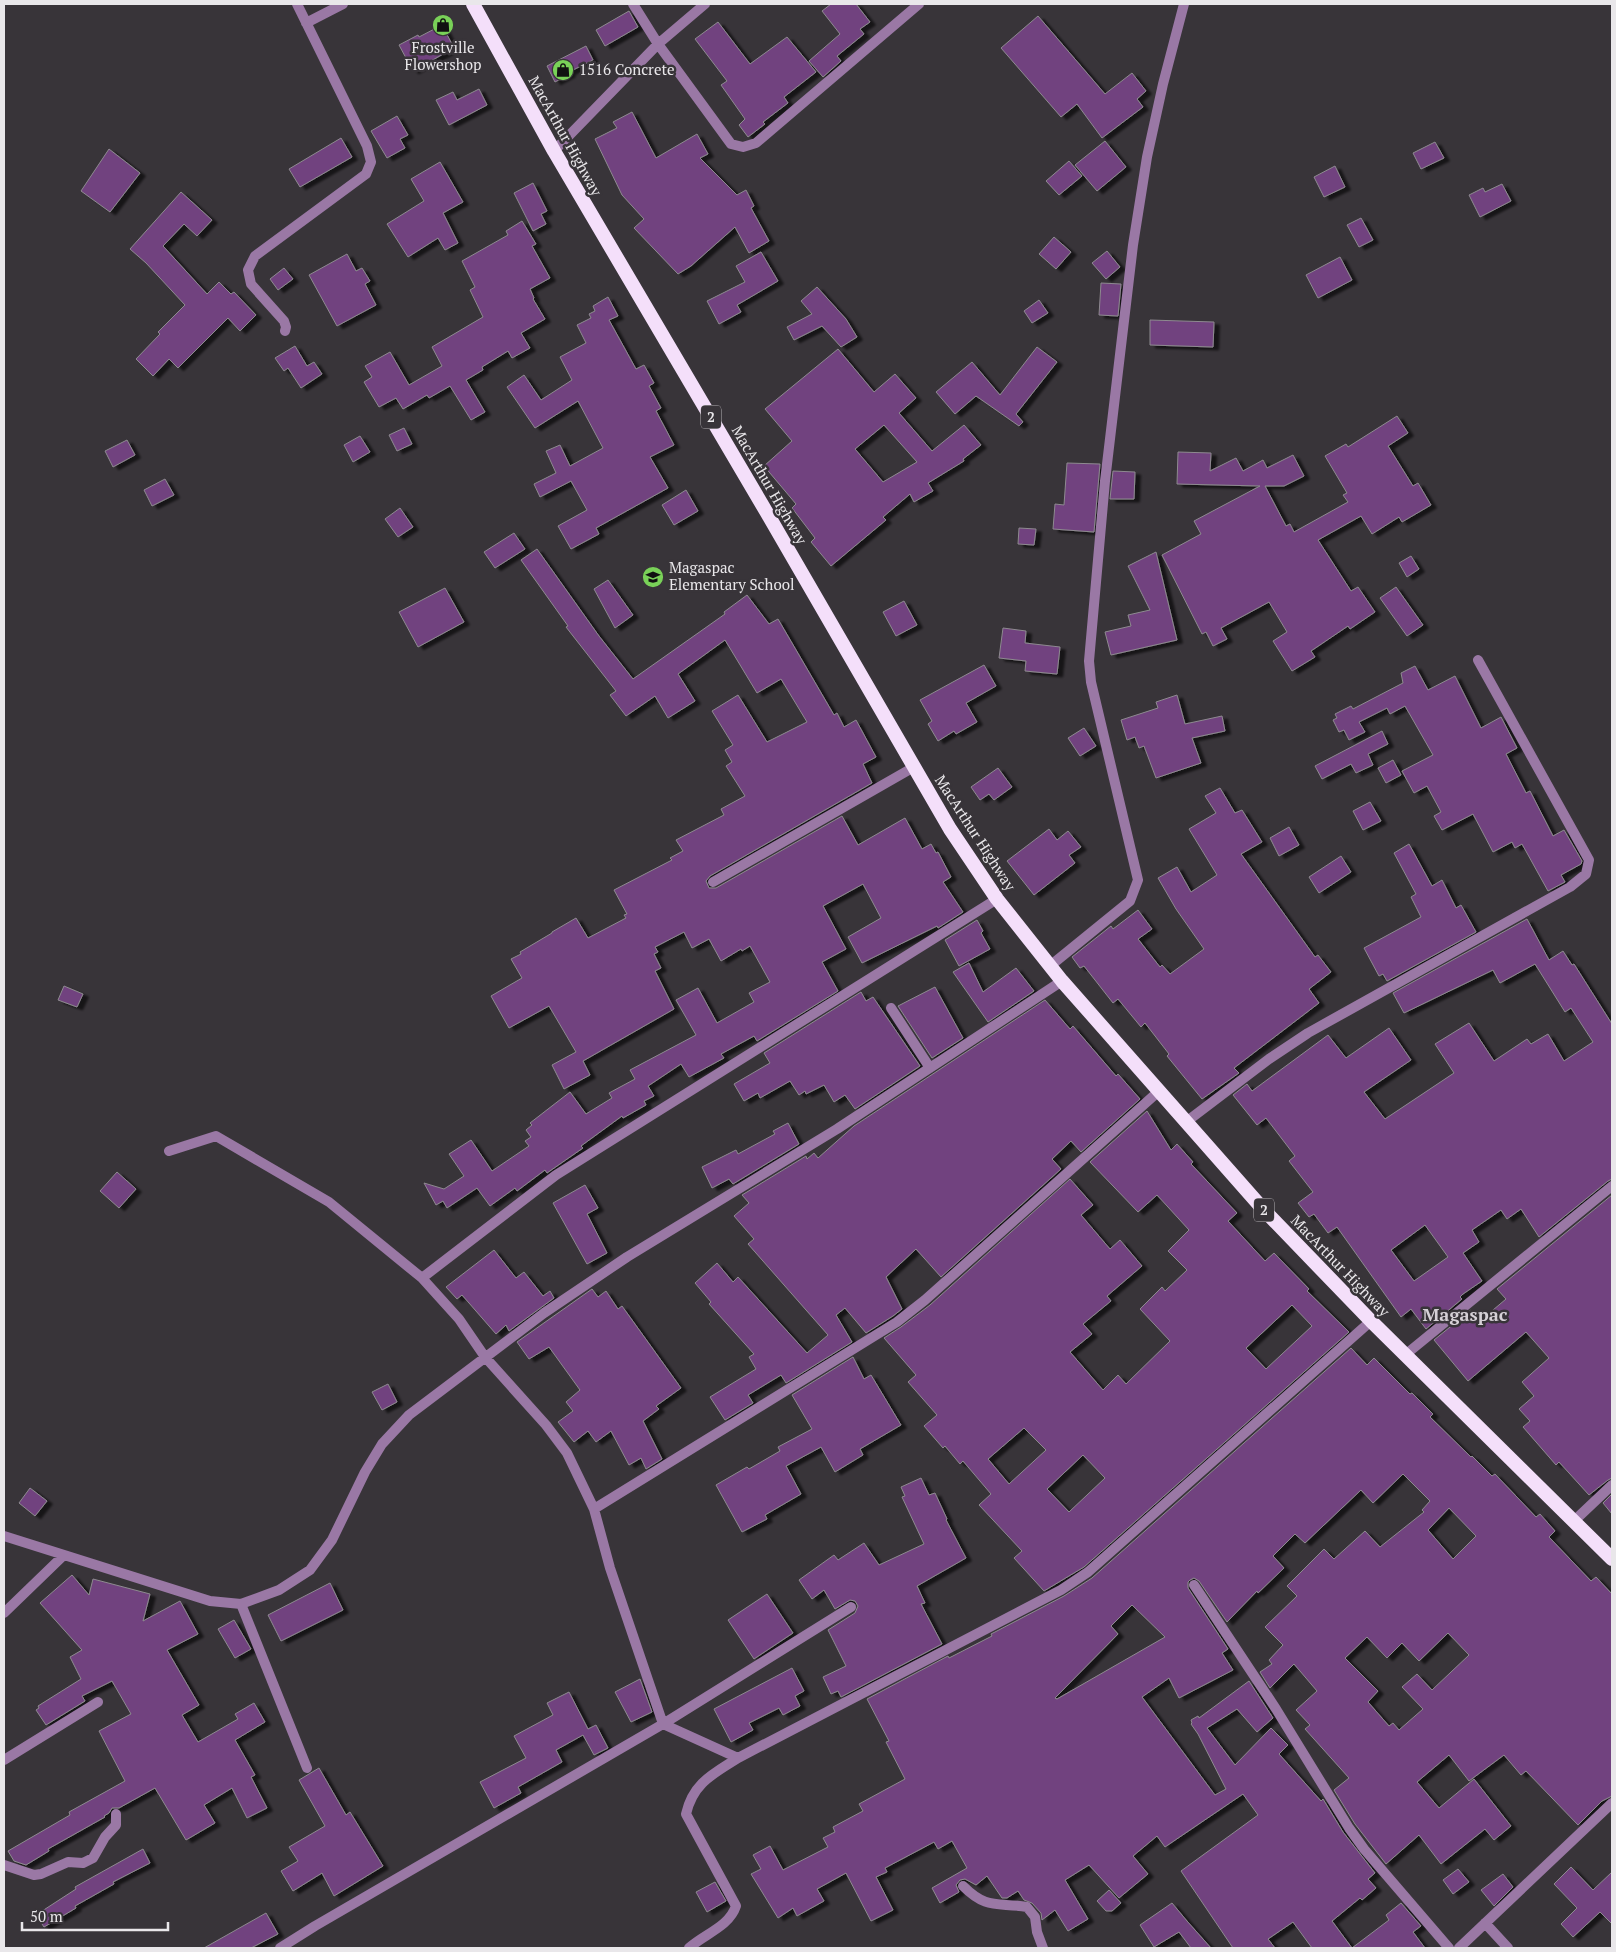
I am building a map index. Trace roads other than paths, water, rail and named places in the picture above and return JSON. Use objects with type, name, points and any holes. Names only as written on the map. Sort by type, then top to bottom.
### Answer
[{"type":"highway","name":"MacArthur Highway","points":[[474,4],[554,151],[950,830],[998,899],[1062,981],[1263,1209],[1371,1321],[1612,1559]]},
{"type":"street","points":[[285,331],[284,321],[251,284],[248,270],[254,256],[366,174],[371,162],[367,146],[297,4]]},
{"type":"street","points":[[306,23],[343,4]]},
{"type":"street","points":[[632,4],[658,44],[731,144],[744,147],[756,143],[919,4]]},
{"type":"street","points":[[554,151],[658,44],[705,4]]},
{"type":"street","points":[[1050,966],[1130,901],[1138,880],[1091,682],[1089,661],[1105,481],[1133,245],[1149,148],[1163,84],[1184,4]]},
{"type":"street","points":[[1186,1122],[1269,1059],[1308,1033],[1570,888],[1586,874],[1589,860],[1478,660]]},
{"type":"street","points":[[713,882],[914,767]]},
{"type":"street","points":[[422,1278],[556,1175],[998,899]]},
{"type":"street","points":[[4,1536],[210,1602],[241,1604],[279,1590],[310,1570],[332,1540],[365,1472],[382,1444],[409,1415],[544,1313],[627,1257],[829,1134],[1062,981]]},
{"type":"street","points":[[891,1008],[930,1068]]},
{"type":"street","points":[[594,1509],[897,1322],[932,1294],[1159,1091]]},
{"type":"street","points":[[168,1151],[216,1136],[329,1202],[422,1278],[459,1319],[486,1357],[546,1425],[567,1453],[594,1509],[617,1592],[663,1724],[738,1758]]},
{"type":"street","points":[[1405,1355],[1612,1186]]},
{"type":"street","points":[[689,1948],[725,1923],[733,1915],[736,1906],[686,1814],[689,1800],[703,1780],[738,1758],[1061,1590],[1088,1572],[1371,1321]]},
{"type":"street","points":[[1574,1521],[1612,1485]]},
{"type":"street","points":[[4,1613],[64,1555]]},
{"type":"street","points":[[1194,1585],[1276,1709],[1349,1828],[1364,1849],[1449,1948]]},
{"type":"street","points":[[241,1604],[308,1768]]},
{"type":"street","points":[[280,1948],[663,1724],[851,1607]]},
{"type":"street","points":[[4,1760],[98,1702]]},
{"type":"street","points":[[1459,1948],[1612,1803]]},
{"type":"street","points":[[4,1865],[34,1874],[41,1874],[68,1862],[84,1863],[93,1858],[105,1837],[116,1825],[116,1814]]},
{"type":"street","points":[[963,1886],[975,1898],[981,1901],[994,1905],[1027,1907],[1035,1917],[1037,1932],[1043,1948]]},
{"type":"street","points":[[1485,1923],[1508,1948]]},
{"type":"place","name":"Frostville Flowershop","points":[[443,25]]},
{"type":"place","name":"1516 Concrete","points":[[563,70]]},
{"type":"place","name":"Magaspac Elementary School","points":[[653,577]]},
{"type":"district","name":"Magaspac","points":[[1465,1315]]}]
